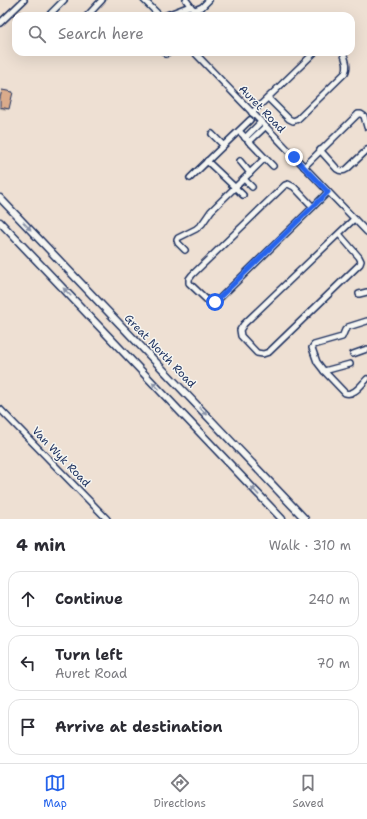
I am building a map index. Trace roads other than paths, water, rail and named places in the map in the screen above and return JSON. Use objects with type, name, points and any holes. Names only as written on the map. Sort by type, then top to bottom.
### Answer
[{"type":"main road","name":"Great North Road","points":[[0,198],[305,519]]},
{"type":"main road","points":[[0,222],[282,519]]},
{"type":"street","points":[[0,23],[24,0]]},
{"type":"street","points":[[52,12],[64,0]]},
{"type":"street","points":[[91,12],[102,0]]},
{"type":"street","points":[[144,0],[156,12]]},
{"type":"street","points":[[186,0],[195,10],[202,7],[209,0]]},
{"type":"street","points":[[174,12],[190,6]]},
{"type":"street","name":"Auret Road","points":[[198,56],[367,232]]},
{"type":"street","points":[[252,113],[311,56]]},
{"type":"street","points":[[268,98],[288,119],[293,121],[298,119],[346,72],[347,66],[344,56]]},
{"type":"street","points":[[304,166],[358,114],[363,115],[367,127]]},
{"type":"street","points":[[190,178],[250,120]]},
{"type":"street","points":[[247,140],[261,122]]},
{"type":"street","points":[[247,140],[265,127]]},
{"type":"street","points":[[239,131],[273,166]]},
{"type":"street","points":[[212,134],[223,145]]},
{"type":"street","points":[[320,150],[340,171],[348,169],[367,150]]},
{"type":"street","points":[[185,250],[178,243],[178,238],[202,224],[210,211],[265,158]]},
{"type":"street","points":[[207,160],[243,195]]},
{"type":"street","points":[[240,161],[250,173]]},
{"type":"street","points":[[244,179],[252,188]]},
{"type":"street","points":[[313,207],[294,187],[288,184],[285,185],[192,275],[188,280],[189,282],[209,302],[216,302],[313,207],[328,192]]},
{"type":"street","points":[[339,234],[359,256],[361,261],[360,264],[269,352],[263,354],[257,353],[241,336],[240,328],[354,219]]},
{"type":"street","points":[[359,294],[367,292]]},
{"type":"street","points":[[367,321],[348,327],[340,338],[313,346],[312,349],[316,360],[324,371],[344,392],[352,394],[367,379]]},
{"type":"street","points":[[353,354],[367,349]]},
{"type":"street","points":[[324,371],[350,364]]},
{"type":"street","name":"Van Wyk Road","points":[[0,409],[107,519]]}]
